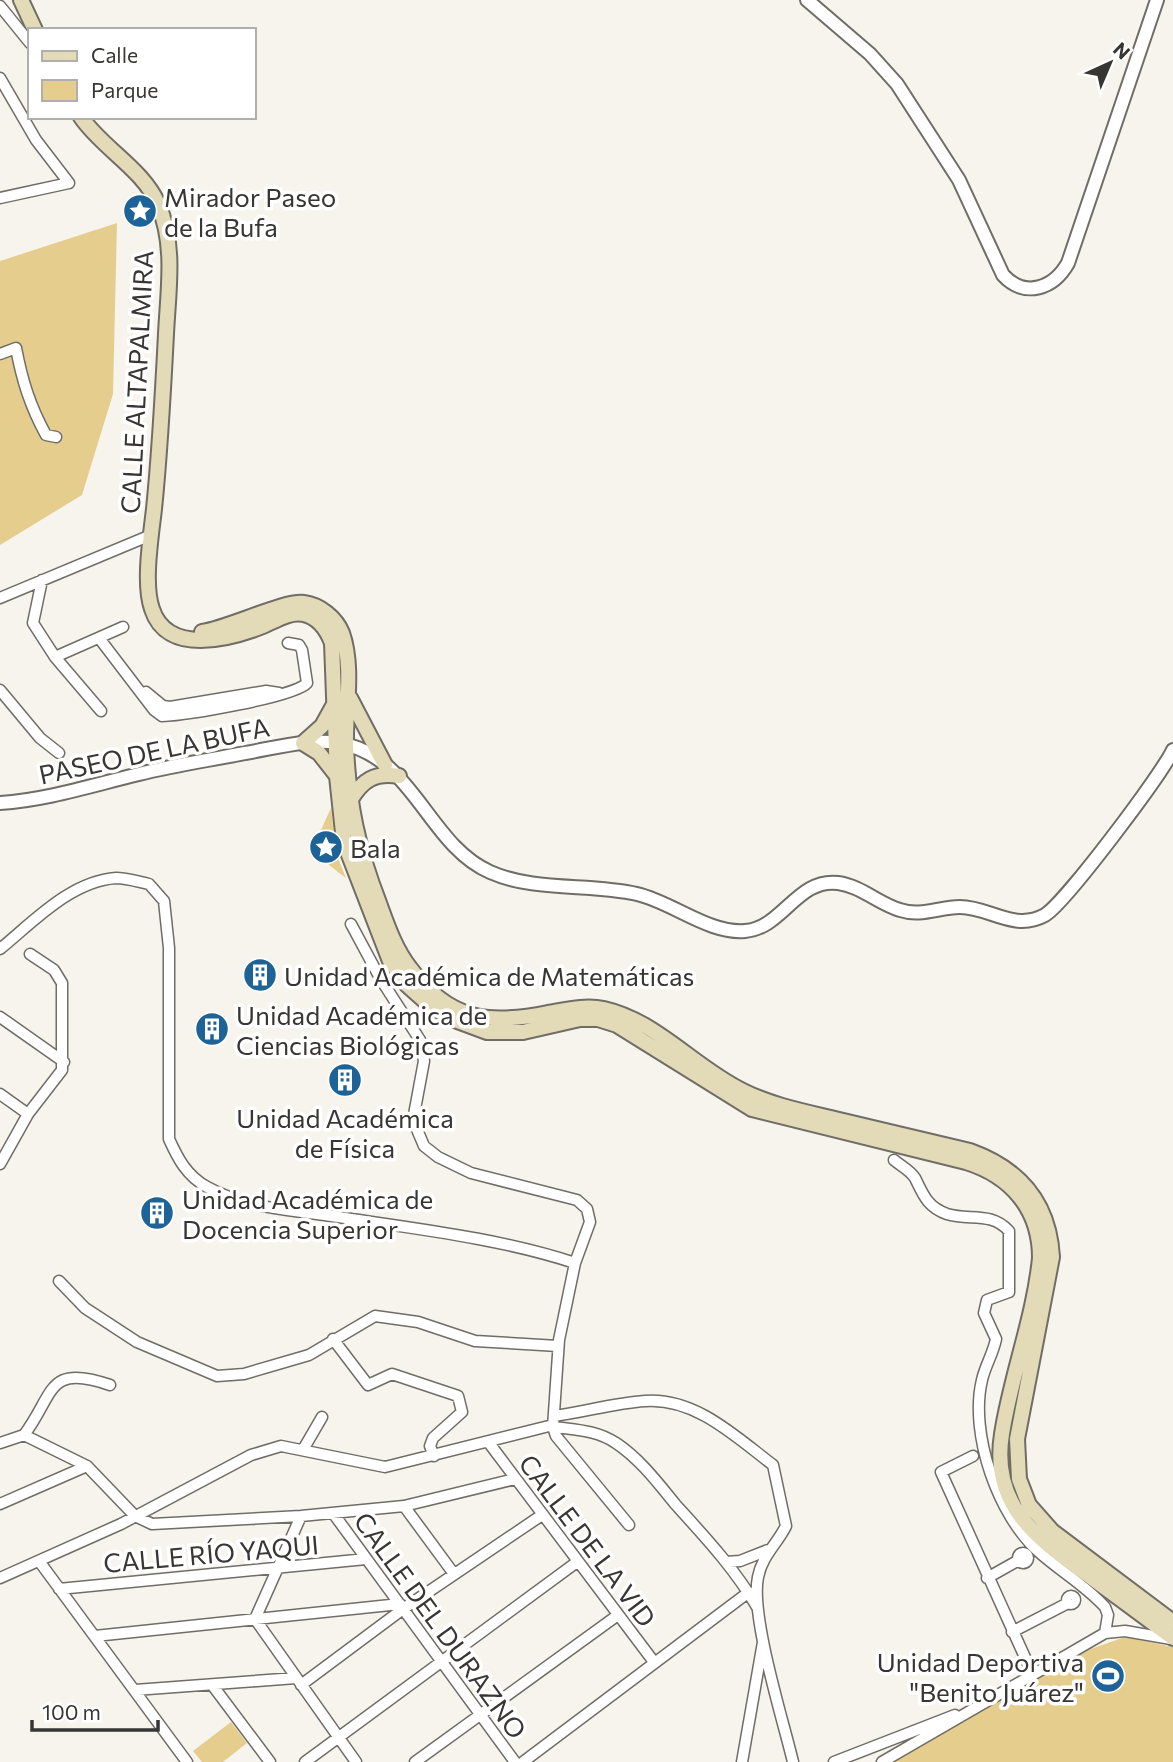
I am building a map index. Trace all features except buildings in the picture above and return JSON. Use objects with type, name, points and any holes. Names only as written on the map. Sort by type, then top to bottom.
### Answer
[{"type":"main road","points":[[21,0],[34,28]]},
{"type":"main road","name":"CALLE ALTAPALMIRA","points":[[82,119],[93,133],[149,188],[157,200],[169,235],[164,363],[151,535],[150,602],[155,618],[170,633]]},
{"type":"main road","points":[[170,633],[212,630],[290,603],[309,604],[326,613],[341,631],[348,690],[354,709],[385,765]]},
{"type":"main road","points":[[170,633],[186,639],[209,640],[238,634],[296,614],[313,618],[325,628],[331,643],[334,705],[362,857],[401,955],[425,985],[455,1008],[495,1021],[573,1008],[614,1012],[649,1029],[718,1077],[757,1097],[788,1108],[970,1151],[999,1163],[1017,1176],[1041,1208],[1049,1230],[1052,1256],[1008,1453],[1001,1470],[1009,1495],[1030,1531],[1173,1639]]},
{"type":"main road","points":[[348,690],[337,776],[344,842],[376,931],[390,961],[407,985],[443,1014],[474,1028],[499,1032],[523,1032],[580,1019],[617,1025],[752,1109],[966,1162],[994,1173],[1013,1188],[1033,1218],[1040,1243],[1040,1258],[1001,1436],[1036,1515],[1052,1531],[1173,1622]]},
{"type":"main road","points":[[334,705],[322,726],[303,743],[319,753],[337,776]]},
{"type":"main road","points":[[351,801],[358,788],[375,776],[399,776]]},
{"type":"street","points":[[807,0],[864,48],[897,84],[959,180],[1003,275],[1015,285],[1031,289],[1051,284],[1068,263],[1157,0]]},
{"type":"street","points":[[0,6],[28,41]]},
{"type":"street","points":[[0,78],[36,140],[69,183],[0,198]]},
{"type":"street","points":[[0,354],[16,348],[22,382],[33,411],[46,435],[56,437]]},
{"type":"street","points":[[0,598],[151,535]]},
{"type":"street","points":[[42,580],[32,617],[55,656],[101,711]]},
{"type":"street","points":[[55,656],[122,627]]},
{"type":"street","points":[[99,638],[139,688],[163,706],[170,707],[266,691],[279,693],[302,688],[307,683],[302,650],[299,645],[288,643]]},
{"type":"street","points":[[0,690],[40,738],[59,753]]},
{"type":"street","name":"PASEO DE LA BUFA","points":[[0,803],[28,800],[145,772],[303,743],[341,744]]},
{"type":"street","points":[[341,744],[385,765],[399,776],[450,840],[487,871],[510,879],[639,894],[718,927],[745,931],[768,922],[810,887],[829,883],[851,886],[890,907],[911,913],[960,907],[1008,921],[1030,921],[1056,906],[1148,790],[1173,750]]},
{"type":"street","points":[[0,949],[58,902],[86,887],[117,878],[149,884],[164,901],[169,948],[169,1139],[181,1165],[206,1187],[264,1209],[322,1215],[539,1251],[575,1263]]},
{"type":"street","points":[[351,924],[380,978],[419,1040],[424,1061],[413,1120],[424,1146],[438,1157],[471,1172],[570,1198],[587,1209],[590,1222],[575,1263],[558,1346],[554,1421],[556,1436],[629,1525]]},
{"type":"street","points":[[0,1164],[28,1114],[62,1070],[64,1062],[62,983],[54,970],[30,954]]},
{"type":"street","points":[[0,1017],[64,1062]]},
{"type":"street","points":[[0,1094],[28,1114]]},
{"type":"street","points":[[894,1160],[914,1178],[927,1202],[947,1214],[983,1216],[1002,1224],[1009,1231],[1009,1292],[987,1300],[984,1313],[996,1339],[981,1381],[985,1452],[1003,1507],[1013,1523],[1040,1553],[1105,1607],[1108,1615],[1105,1633]]},
{"type":"street","points":[[59,1281],[85,1308],[137,1342],[216,1376],[244,1374],[297,1359],[365,1319],[382,1315],[418,1322],[475,1341],[558,1346]]},
{"type":"street","points":[[333,1339],[368,1385],[392,1374],[458,1396],[462,1412],[433,1438],[430,1446],[435,1457]]},
{"type":"street","points":[[0,1443],[24,1435],[49,1391],[72,1376],[83,1376],[110,1385]]},
{"type":"street","points":[[0,1578],[135,1516],[264,1450],[281,1446],[304,1448],[385,1467],[489,1443],[554,1421],[648,1400],[675,1403],[712,1419],[773,1465],[777,1475],[786,1526],[768,1550],[758,1578],[757,1607],[793,1762]]},
{"type":"street","points":[[304,1448],[322,1417]]},
{"type":"street","points":[[554,1421],[615,1442],[638,1461],[726,1562],[757,1607]]},
{"type":"street","points":[[24,1435],[87,1466],[135,1516],[152,1524],[301,1516],[404,1506],[515,1479]]},
{"type":"street","name":"CALLE DE LA VID","points":[[489,1443],[654,1662]]},
{"type":"street","points":[[985,1452],[1008,1453]]},
{"type":"street","points":[[973,1456],[942,1468],[987,1578],[1033,1675]]},
{"type":"street","points":[[0,1504],[87,1466]]},
{"type":"street","points":[[404,1506],[454,1574]]},
{"type":"street","name":"CALLE DEL DURAZNO","points":[[333,1513],[515,1762]]},
{"type":"street","points":[[135,1690],[299,1682],[401,1606],[542,1515]]},
{"type":"street","points":[[255,1619],[301,1516]]},
{"type":"street","points":[[726,1562],[740,1561],[768,1550]]},
{"type":"street","name":"CALLE RÍO YAQUI","points":[[60,1589],[366,1559]]},
{"type":"street","points":[[987,1578],[1019,1560]]},
{"type":"street","points":[[39,1561],[187,1762]]},
{"type":"street","points":[[305,1762],[578,1562]]},
{"type":"street","points":[[523,1762],[748,1592]]},
{"type":"street","points":[[1012,1632],[1068,1603]]},
{"type":"street","points":[[95,1636],[401,1606]]},
{"type":"street","points":[[415,1762],[618,1615]]},
{"type":"street","points":[[255,1619],[356,1762]]},
{"type":"street","points":[[882,1762],[1105,1633],[1125,1631],[1173,1639]]},
{"type":"street","points":[[742,1762],[764,1637]]},
{"type":"street","points":[[213,1686],[270,1762]]},
{"type":"street","points":[[834,1762],[988,1702]]},
{"type":"green space","points":[[117,223],[113,394],[82,495],[0,545],[0,261]]},
{"type":"green space","points":[[331,808],[336,853],[346,878],[320,855],[318,848],[320,832]]},
{"type":"green space","name":"Unidad Deportiva \"Benito Juárez\"","points":[[1125,1637],[1173,1647],[1173,1762],[890,1762],[1082,1652]]},
{"type":"green space","points":[[231,1722],[247,1743],[223,1762],[202,1762],[193,1751]]},
{"type":"place","name":"Mirador Paseo de la Bufa","points":[[140,211]]},
{"type":"place","name":"Bala","points":[[326,847]]},
{"type":"place","name":"Unidad Académica de Matemáticas","points":[[260,975]]},
{"type":"place","name":"Unidad Académica de Ciencias Biológicas","points":[[212,1029]]},
{"type":"place","name":"Unidad Académica de Física","points":[[345,1080]]},
{"type":"place","name":"Unidad Académica de Docencia Superior","points":[[157,1213]]},
{"type":"place","name":"Unidad Deportiva \"Benito Juárez\"","points":[[1108,1676]]}]
